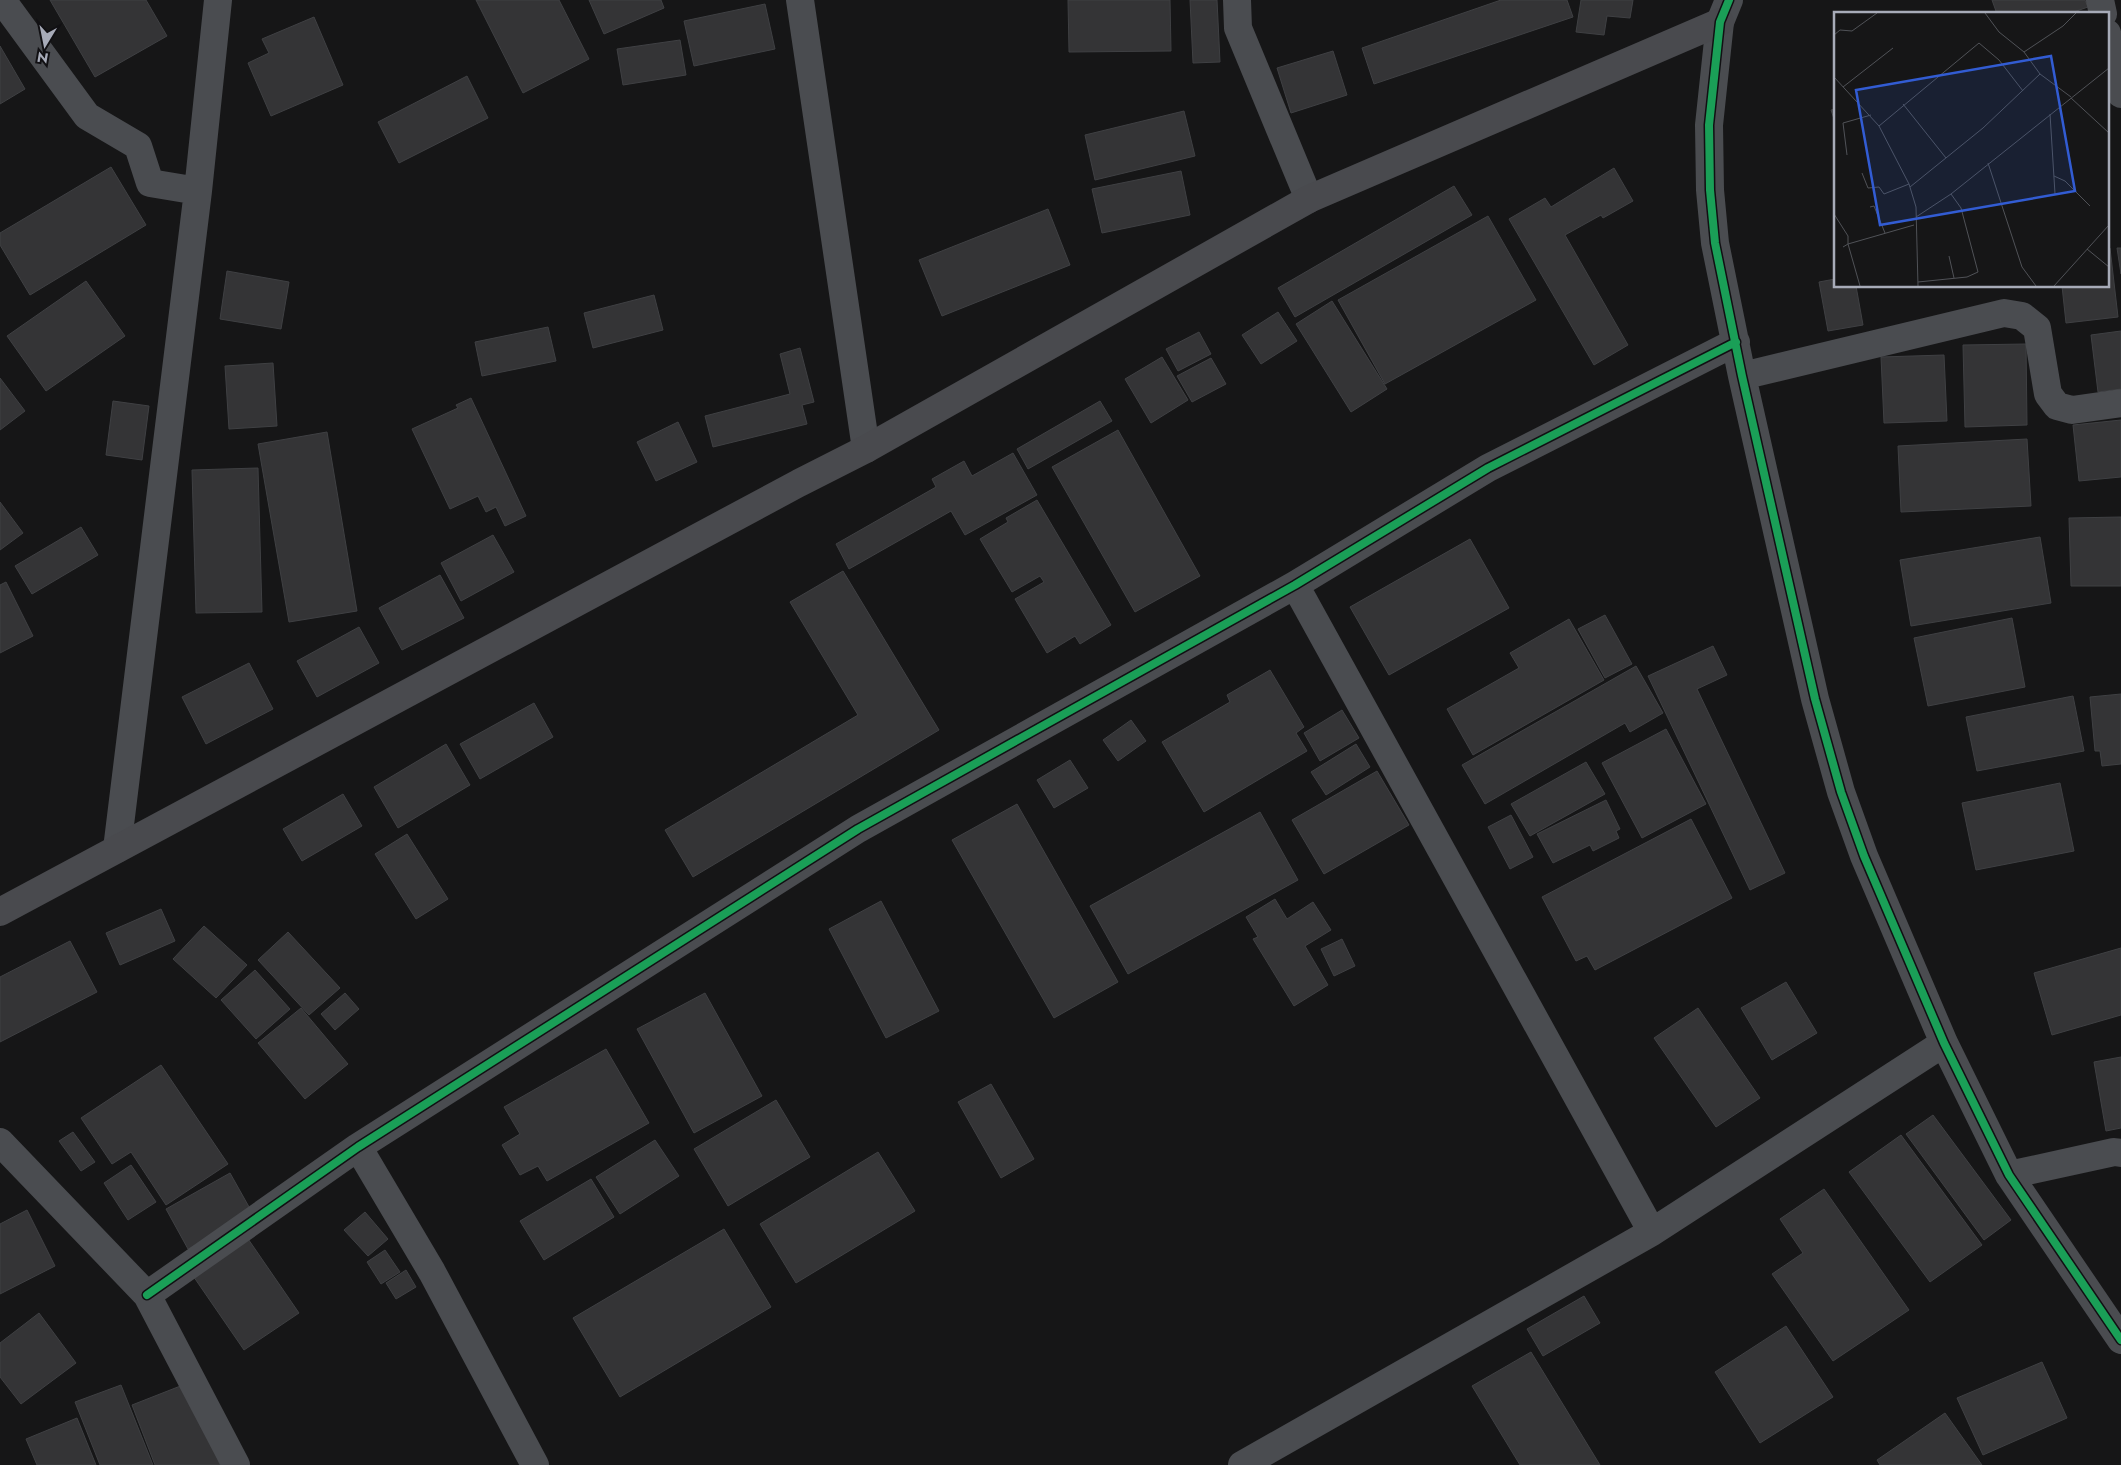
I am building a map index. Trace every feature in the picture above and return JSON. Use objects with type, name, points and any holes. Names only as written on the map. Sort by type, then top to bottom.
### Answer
[{"type":"main road","points":[[0,912],[866,449],[1309,199],[1725,11]]},
{"type":"street","points":[[2,0],[88,116],[138,146],[150,183],[198,191]]},
{"type":"street","points":[[118,849],[198,191],[218,0]]},
{"type":"street","points":[[800,0],[866,449]]},
{"type":"street","points":[[1237,0],[1238,28],[1309,199]]},
{"type":"street","points":[[1725,11],[1709,125],[1710,190],[1715,243],[1742,376],[1815,698],[1841,792],[1864,856],[1944,1043],[2009,1175],[2121,1340]]},
{"type":"street","points":[[2108,37],[2121,94]]},
{"type":"street","points":[[1742,376],[2004,313],[2022,316],[2037,328],[2048,394],[2058,406],[2072,410],[2121,403]]},
{"type":"street","points":[[147,1295],[358,1147],[858,829],[1294,585],[1488,468],[1736,342]]},
{"type":"street","points":[[1294,585],[1652,1232]]},
{"type":"street","points":[[1242,1465],[1652,1232],[1944,1043]]},
{"type":"street","points":[[0,1142],[147,1295],[236,1465]]},
{"type":"street","points":[[358,1147],[432,1272],[535,1465]]},
{"type":"street","points":[[2009,1175],[2114,1152],[2121,1153]]},
{"type":"building","points":[[50,0],[146,0],[167,36],[95,77]]},
{"type":"building","points":[[476,0],[559,0],[589,59],[523,93]]},
{"type":"building","points":[[589,0],[661,0],[664,8],[604,34]]},
{"type":"building","points":[[1068,0],[1170,0],[1171,51],[1069,52]]},
{"type":"building","points":[[1190,0],[1217,0],[1220,62],[1193,63]]},
{"type":"building","points":[[1501,0],[1567,0],[1573,17],[1374,84],[1362,48]]},
{"type":"building","points":[[1581,0],[1633,0],[1630,18],[1607,16],[1604,35],[1576,32]]},
{"type":"building","points":[[1992,0],[2085,0],[2088,7],[2074,12],[1996,12]]},
{"type":"building","points":[[765,4],[775,49],[694,66],[684,21]]},
{"type":"building","points":[[314,17],[343,85],[271,116],[248,63],[269,53],[262,39]]},
{"type":"building","points":[[680,40],[686,75],[623,85],[617,49]]},
{"type":"building","points":[[0,46],[25,89],[0,104]]},
{"type":"building","points":[[1333,51],[1347,95],[1291,113],[1277,68]]},
{"type":"building","points":[[467,76],[488,118],[399,163],[378,122]]},
{"type":"building","points":[[1184,111],[1195,156],[1095,180],[1085,135]]},
{"type":"building","points":[[111,167],[146,225],[30,295],[0,245],[0,233]]},
{"type":"building","points":[[1614,168],[1633,201],[1603,218],[1601,215],[1565,235],[1628,345],[1594,365],[1509,219],[1545,198],[1551,207]]},
{"type":"building","points":[[1181,171],[1190,215],[1102,233],[1092,189]]},
{"type":"building","points":[[1454,186],[1472,215],[1295,317],[1278,288]]},
{"type":"building","points":[[1048,209],[1070,265],[942,316],[919,260]]},
{"type":"building","points":[[1488,216],[1536,300],[1385,384],[1338,300]]},
{"type":"building","points":[[2110,248],[2118,317],[2066,323],[2062,288],[2108,288],[2108,249]]},
{"type":"building","points":[[2117,248],[2121,248],[2121,274]]},
{"type":"building","points":[[227,271],[289,282],[281,329],[220,319]]},
{"type":"building","points":[[1834,279],[1834,288],[1856,288],[1863,325],[1828,331],[1819,282]]},
{"type":"building","points":[[86,281],[125,336],[46,391],[7,336]]},
{"type":"building","points":[[654,295],[663,330],[593,348],[584,313]]},
{"type":"building","points":[[1332,301],[1387,389],[1351,412],[1296,324]]},
{"type":"building","points":[[1278,312],[1297,341],[1261,364],[1242,335]]},
{"type":"building","points":[[548,327],[556,361],[482,376],[475,342]]},
{"type":"building","points":[[2121,331],[2121,389],[2098,392],[2091,335]]},
{"type":"building","points":[[1199,332],[1211,354],[1178,371],[1166,349]]},
{"type":"building","points":[[2026,344],[2027,425],[1965,427],[1963,345]]},
{"type":"building","points":[[800,348],[814,402],[802,405],[807,424],[713,447],[705,416],[790,394],[780,354]]},
{"type":"building","points":[[1944,355],[1947,421],[1884,423],[1881,357]]},
{"type":"building","points":[[1162,357],[1188,400],[1151,423],[1125,379]]},
{"type":"building","points":[[1211,358],[1226,384],[1192,402],[1177,376]]},
{"type":"building","points":[[273,363],[277,426],[229,429],[225,366]]},
{"type":"building","points":[[0,378],[25,411],[0,430]]},
{"type":"building","points":[[471,398],[526,516],[505,526],[496,507],[486,512],[478,496],[450,509],[412,429],[458,408],[456,405]]},
{"type":"building","points":[[113,401],[149,406],[142,460],[106,455]]},
{"type":"building","points":[[1100,401],[1112,421],[1028,469],[1017,449]]},
{"type":"building","points":[[2121,420],[2121,477],[2079,481],[2073,425]]},
{"type":"building","points":[[678,422],[697,462],[656,481],[637,442]]},
{"type":"building","points":[[1118,430],[1200,576],[1135,612],[1052,467]]},
{"type":"building","points":[[327,432],[357,611],[289,622],[258,444]]},
{"type":"building","points":[[2027,439],[2031,506],[1901,512],[1898,446]]},
{"type":"building","points":[[1013,453],[1037,495],[965,535],[951,511],[849,569],[836,544],[936,487],[932,479],[964,461],[972,476]]},
{"type":"building","points":[[258,468],[262,612],[196,613],[192,470]]},
{"type":"building","points":[[1037,500],[1111,625],[1080,644],[1075,636],[1047,653],[1015,599],[1044,582],[1040,576],[1012,592],[980,539],[1008,522],[1006,518]]},
{"type":"building","points":[[0,502],[23,533],[0,550]]},
{"type":"building","points":[[2121,517],[2121,586],[2071,586],[2069,518]]},
{"type":"building","points":[[81,527],[98,555],[32,594],[15,566]]},
{"type":"building","points":[[493,535],[514,572],[461,601],[441,563]]},
{"type":"building","points":[[2040,537],[2051,603],[1911,626],[1900,560]]},
{"type":"building","points":[[1470,539],[1509,608],[1389,675],[1350,607]]},
{"type":"building","points":[[843,571],[939,730],[693,877],[665,830],[858,715],[790,602]]},
{"type":"building","points":[[440,575],[464,618],[402,650],[379,608]]},
{"type":"building","points":[[6,582],[33,636],[0,653],[0,585]]},
{"type":"building","points":[[1605,615],[1632,664],[1605,678],[1578,629]]},
{"type":"building","points":[[2012,618],[2025,687],[1928,706],[1914,638]]},
{"type":"building","points":[[1569,619],[1604,680],[1473,755],[1447,709],[1519,668],[1510,653]]},
{"type":"building","points":[[359,627],[379,663],[317,697],[297,661]]},
{"type":"building","points":[[1713,646],[1727,675],[1697,689],[1785,873],[1750,890],[1648,676]]},
{"type":"building","points":[[249,663],[273,709],[206,744],[182,697]]},
{"type":"building","points":[[1636,666],[1663,713],[1630,732],[1625,723],[1485,804],[1462,765]]},
{"type":"building","points":[[1270,670],[1304,727],[1296,733],[1307,751],[1204,812],[1162,742],[1230,702],[1227,695]]},
{"type":"building","points":[[2121,694],[2121,764],[2102,766],[2100,751],[2095,751],[2090,697]]},
{"type":"building","points":[[2073,696],[2084,751],[1977,771],[1966,717]]},
{"type":"building","points":[[534,703],[553,737],[480,779],[460,744]]},
{"type":"building","points":[[1342,710],[1359,738],[1320,761],[1304,733]]},
{"type":"building","points":[[1131,720],[1146,741],[1118,761],[1103,740]]},
{"type":"building","points":[[1666,729],[1706,804],[1642,838],[1602,763]]},
{"type":"building","points":[[446,744],[470,785],[398,828],[374,787]]},
{"type":"building","points":[[1356,744],[1370,767],[1326,795],[1311,772]]},
{"type":"building","points":[[1070,760],[1088,788],[1054,808],[1037,780]]},
{"type":"building","points":[[1586,762],[1605,794],[1530,836],[1511,804]]},
{"type":"building","points":[[1377,771],[1409,825],[1324,874],[1292,820]]},
{"type":"building","points":[[2060,783],[2074,851],[1976,870],[1962,803]]},
{"type":"building","points":[[343,794],[362,826],[302,861],[283,829]]},
{"type":"building","points":[[1606,800],[1620,829],[1616,831],[1619,838],[1593,851],[1590,845],[1553,863],[1537,834]]},
{"type":"building","points":[[1017,804],[1118,982],[1054,1018],[952,840]]},
{"type":"building","points":[[1260,812],[1298,880],[1128,974],[1090,906]]},
{"type":"building","points":[[1511,815],[1533,857],[1510,869],[1488,827]]},
{"type":"building","points":[[1691,819],[1732,898],[1595,970],[1587,956],[1576,961],[1542,897]]},
{"type":"building","points":[[407,834],[448,899],[416,919],[375,854]]},
{"type":"building","points":[[1275,899],[1287,919],[1313,902],[1331,930],[1305,946],[1328,985],[1294,1006],[1253,939],[1258,937],[1246,917]]},
{"type":"building","points":[[881,901],[939,1011],[886,1038],[829,929]]},
{"type":"building","points":[[161,909],[175,941],[120,965],[106,933]]},
{"type":"building","points":[[204,926],[247,965],[216,998],[173,959]]},
{"type":"building","points":[[288,932],[340,988],[309,1015],[258,960]]},
{"type":"building","points":[[1342,939],[1355,966],[1334,976],[1321,949]]},
{"type":"building","points":[[70,941],[97,992],[0,1042],[0,977]]},
{"type":"building","points":[[2121,948],[2121,1015],[2052,1035],[2034,973]]},
{"type":"building","points":[[255,970],[290,1009],[256,1039],[221,1000]]},
{"type":"building","points":[[1786,982],[1817,1033],[1772,1060],[1741,1008]]},
{"type":"building","points":[[345,993],[359,1009],[335,1030],[321,1014]]},
{"type":"building","points":[[705,993],[762,1096],[694,1133],[637,1029]]},
{"type":"building","points":[[301,1008],[348,1064],[305,1099],[258,1043]]},
{"type":"building","points":[[1698,1008],[1760,1098],[1716,1127],[1654,1038]]},
{"type":"building","points":[[606,1049],[649,1123],[547,1181],[538,1166],[520,1175],[502,1145],[520,1134],[504,1107]]},
{"type":"building","points":[[2121,1057],[2121,1128],[2106,1131],[2094,1062]]},
{"type":"building","points":[[161,1065],[228,1164],[166,1205],[131,1152],[112,1164],[81,1118]]},
{"type":"building","points":[[991,1084],[1034,1159],[1001,1178],[958,1102]]},
{"type":"building","points":[[776,1100],[810,1157],[728,1206],[694,1149]]},
{"type":"building","points":[[1933,1115],[2011,1220],[1984,1240],[1906,1134]]},
{"type":"building","points":[[73,1132],[95,1162],[81,1171],[59,1141]]},
{"type":"building","points":[[1901,1135],[1982,1245],[1930,1282],[1849,1172]]},
{"type":"building","points":[[655,1140],[679,1176],[620,1214],[596,1177]]},
{"type":"building","points":[[878,1152],[915,1211],[796,1283],[760,1224]]},
{"type":"building","points":[[131,1165],[156,1202],[128,1220],[104,1183]]},
{"type":"building","points":[[230,1173],[253,1214],[188,1249],[166,1209]]},
{"type":"building","points":[[591,1179],[614,1217],[544,1260],[520,1221]]},
{"type":"building","points":[[1824,1189],[1909,1310],[1833,1361],[1772,1274],[1803,1253],[1780,1219]]},
{"type":"building","points":[[27,1210],[55,1266],[0,1294],[0,1224]]},
{"type":"building","points":[[365,1212],[388,1239],[368,1256],[344,1230]]},
{"type":"building","points":[[724,1229],[771,1307],[620,1397],[573,1318]]},
{"type":"building","points":[[244,1233],[299,1313],[244,1350],[189,1270]]},
{"type":"building","points":[[385,1250],[400,1272],[381,1284],[367,1262]]},
{"type":"building","points":[[406,1270],[416,1287],[396,1299],[386,1283]]},
{"type":"building","points":[[1584,1296],[1600,1323],[1543,1356],[1527,1329]]},
{"type":"building","points":[[39,1313],[76,1363],[21,1404],[0,1377],[0,1343]]},
{"type":"building","points":[[1786,1326],[1833,1397],[1760,1443],[1715,1372]]},
{"type":"building","points":[[1531,1352],[1600,1465],[1520,1465],[1472,1386]]},
{"type":"building","points":[[2042,1362],[2067,1418],[1983,1455],[1957,1398]]},
{"type":"building","points":[[188,1383],[220,1465],[155,1465],[132,1405]]},
{"type":"building","points":[[121,1385],[153,1465],[100,1465],[75,1402]]},
{"type":"building","points":[[1945,1413],[1982,1465],[1880,1465],[1877,1460]]},
{"type":"building","points":[[77,1418],[96,1465],[37,1465],[26,1439]]},
{"type":"cycle path","points":[[1729,0],[1720,22],[1709,125],[1710,190],[1715,243],[1742,376],[1815,699],[1841,792],[1864,856],[1944,1043],[2009,1175],[2121,1340]]},
{"type":"cycle path","points":[[147,1295],[358,1147],[858,829],[1295,585],[1488,468],[1736,342]]}]
